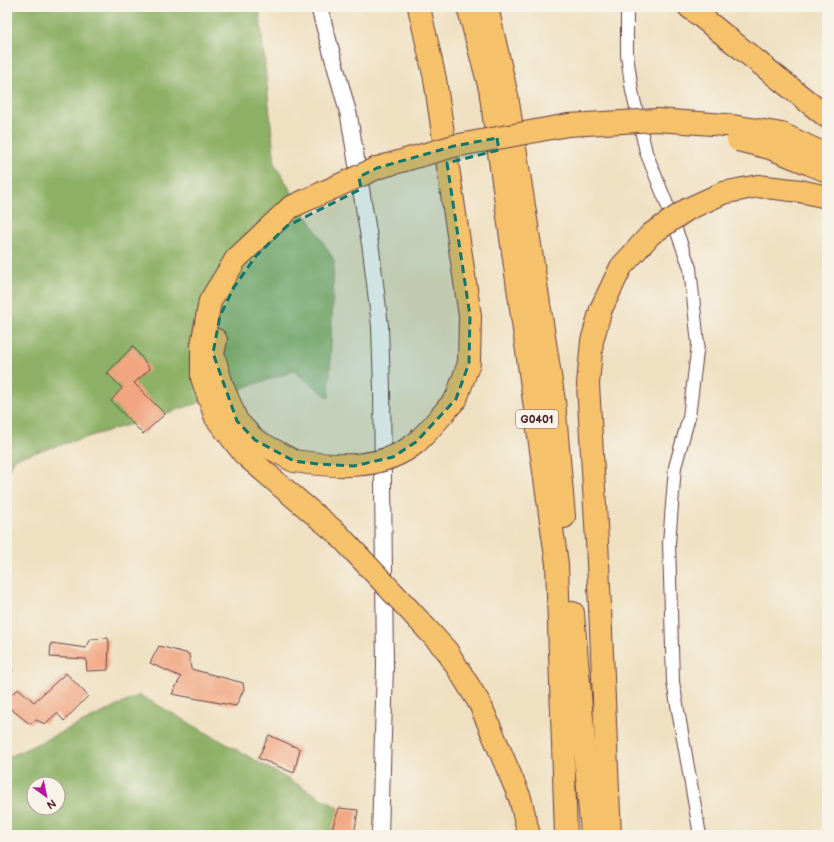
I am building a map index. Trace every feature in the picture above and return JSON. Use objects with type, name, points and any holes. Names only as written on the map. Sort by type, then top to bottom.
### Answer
[{"type":"highway","points":[[295,213],[287,226],[256,256],[234,287],[220,316],[213,353],[222,385],[237,420],[256,440],[294,461],[354,466],[393,457],[416,442],[456,399],[469,363],[470,316],[435,79],[419,7]]},
{"type":"highway","name":"G0401","points":[[468,7],[490,89],[557,564],[566,835]]},
{"type":"highway","name":"G0401","points":[[487,7],[507,96],[554,401],[592,835]]},
{"type":"highway","points":[[689,7],[820,111]]},
{"type":"highway","points":[[529,835],[520,798],[480,704],[447,651],[338,534],[244,454],[216,418],[202,378],[202,345],[210,301],[236,259],[295,213],[377,168],[454,146],[568,125],[657,120],[726,125],[782,134],[821,160]]},
{"type":"highway","points":[[610,835],[588,384],[592,341],[601,309],[621,267],[651,234],[688,209],[724,192],[758,186],[800,191],[827,197]]},
{"type":"street","points":[[319,7],[349,116],[371,250],[380,326],[385,667],[380,835]]},
{"type":"street","points":[[627,7],[627,55],[632,91],[646,152],[690,268],[698,344],[689,417],[675,468],[669,543],[673,682],[700,835]]},
{"type":"highlighted area","points":[[497,138],[499,150],[447,163],[470,316],[469,363],[456,399],[416,442],[393,457],[354,466],[294,461],[255,440],[237,421],[213,353],[220,316],[234,287],[256,256],[287,226],[361,189],[359,177],[377,168],[454,146]]},
{"type":"green space","points":[[7,7],[259,7],[275,165],[334,260],[329,398],[294,371],[165,414],[16,458],[7,471]]},
{"type":"green space","points":[[140,695],[339,808],[338,835],[7,835],[7,758]]},
{"type":"building","points":[[133,346],[150,369],[134,383],[165,414],[143,434],[111,401],[122,388],[107,373]]},
{"type":"building","points":[[108,638],[108,670],[87,671],[86,659],[50,657],[51,643],[86,648],[91,639]]},
{"type":"building","points":[[159,646],[189,654],[191,669],[243,683],[244,689],[236,706],[172,694],[181,677],[150,663]]},
{"type":"building","points":[[7,665],[13,671],[7,678]]},
{"type":"building","points":[[66,673],[88,696],[64,721],[57,713],[45,724],[36,720],[30,724],[7,706],[7,697],[19,689],[34,702]]},
{"type":"building","points":[[269,735],[300,749],[294,773],[258,758]]},
{"type":"building","points":[[339,808],[358,810],[354,835],[332,835],[333,826]]}]
